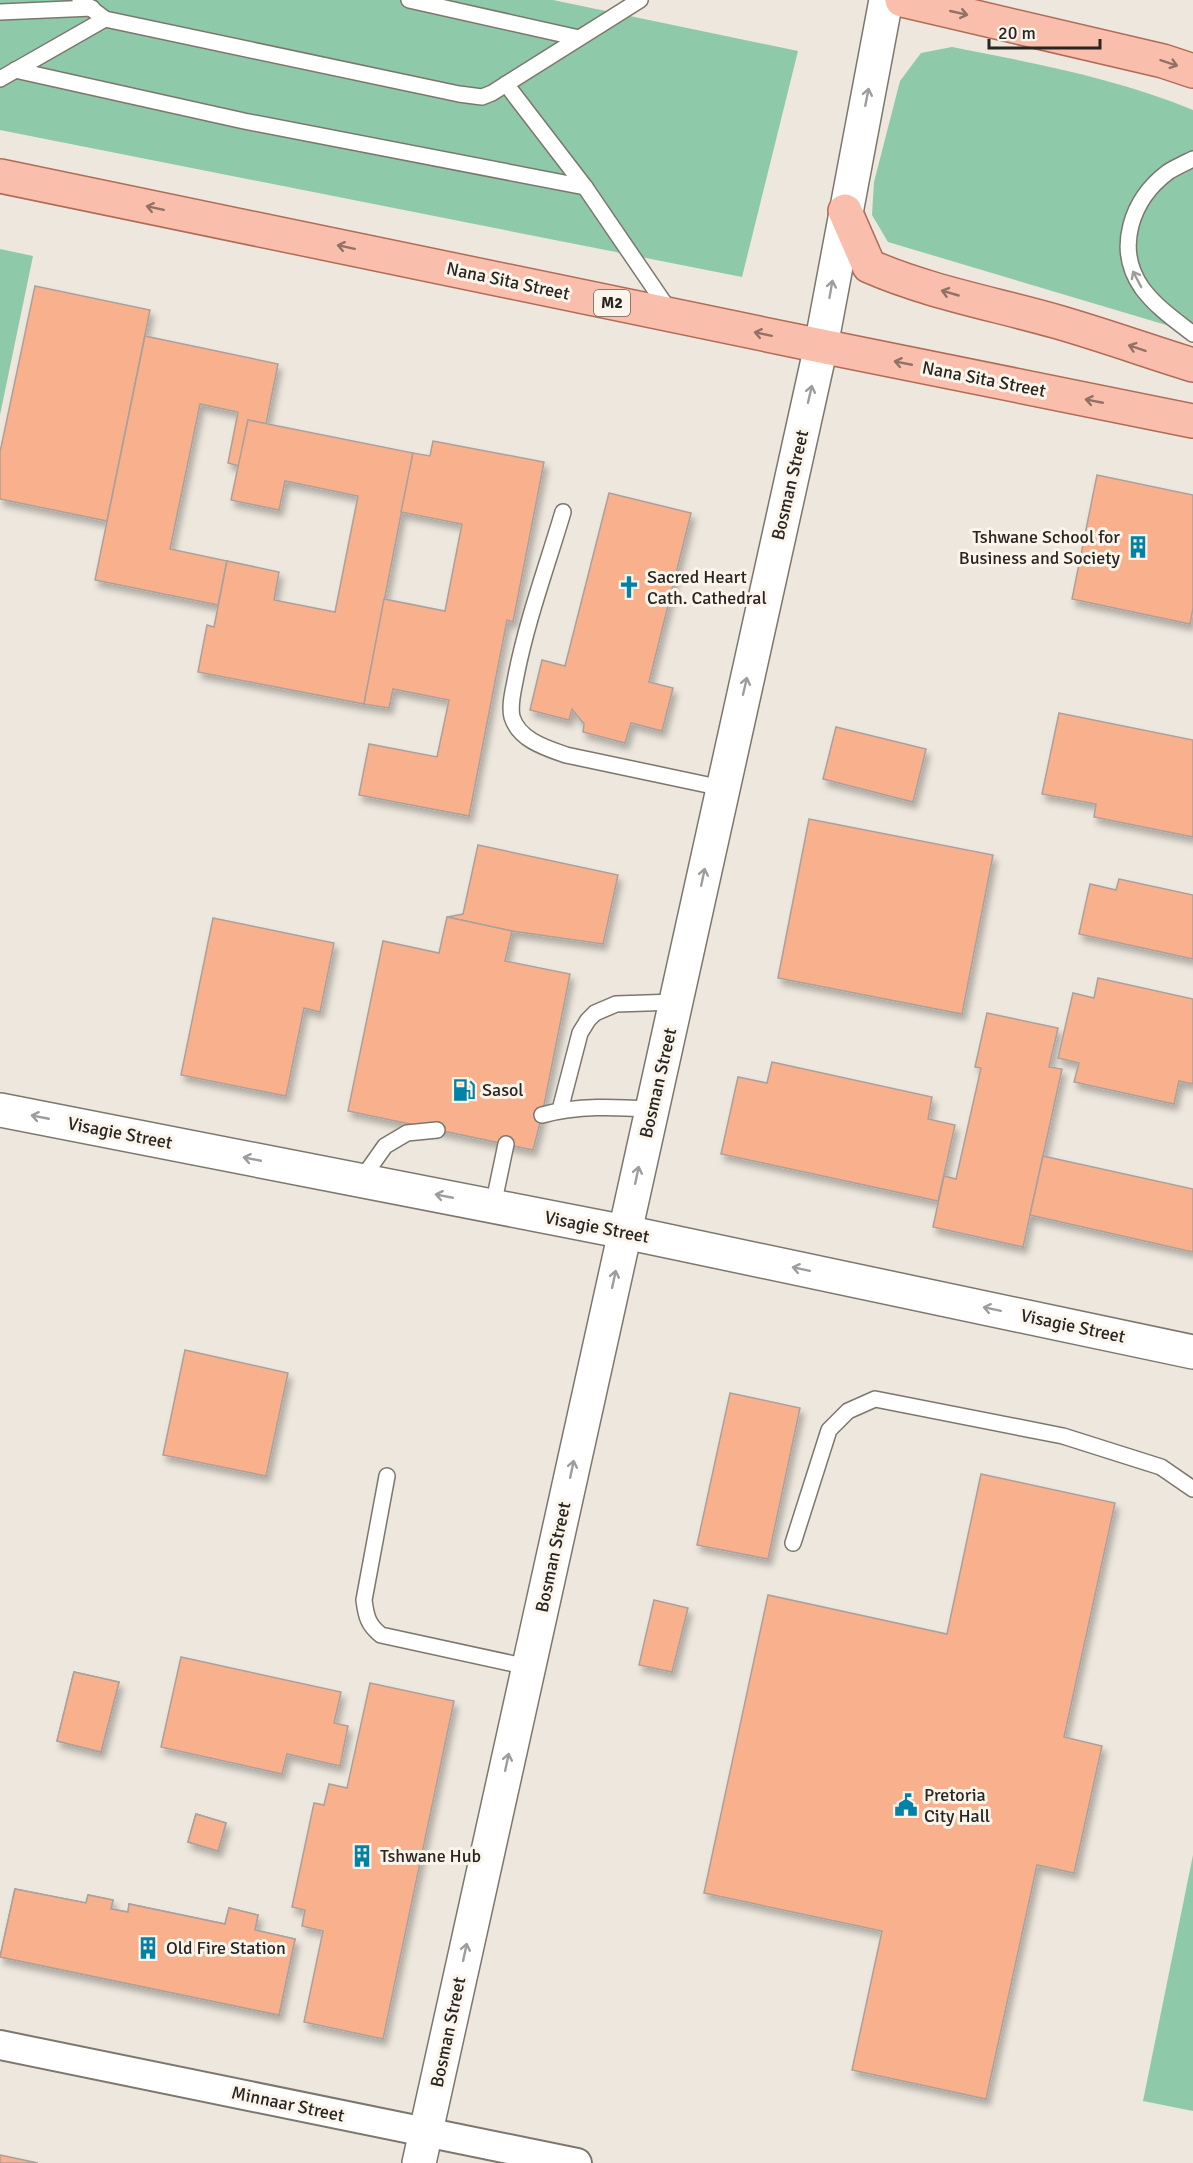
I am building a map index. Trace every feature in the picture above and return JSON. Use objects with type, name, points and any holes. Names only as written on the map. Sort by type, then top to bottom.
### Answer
[{"type":"main road","name":"Bosman Street","points":[[422,2148],[821,346],[886,0]]},
{"type":"main road","points":[[902,0],[1162,61],[1193,71]]},
{"type":"main road","name":"Nana Sita Street","points":[[0,176],[1193,421]]},
{"type":"main road","points":[[845,211],[869,266],[953,294],[1060,322],[1193,365]]},
{"type":"main road","name":"Visagie Street","points":[[0,1110],[625,1232],[1193,1352]]},
{"type":"street","name":"Minnaar Street","points":[[0,2045],[422,2148],[577,2163]]},
{"type":"lane","points":[[409,0],[579,38]]},
{"type":"lane","points":[[0,12],[86,4],[105,19],[482,97],[640,0]]},
{"type":"lane","points":[[0,79],[105,19]]},
{"type":"lane","points":[[15,70],[244,121],[585,187]]},
{"type":"lane","points":[[506,84],[585,187],[673,315]]},
{"type":"lane","points":[[1193,159],[1169,171],[1149,190],[1136,209],[1128,230],[1127,252],[1135,277],[1143,289],[1164,311],[1193,334]]},
{"type":"lane","points":[[563,512],[521,650],[512,698],[512,717],[521,734],[543,747],[566,755],[722,788]]},
{"type":"lane","points":[[560,1110],[580,1033],[595,1013],[616,1004],[676,1002]]},
{"type":"lane","points":[[542,1115],[560,1110],[611,1107],[652,1109]]},
{"type":"lane","points":[[361,1180],[385,1146],[407,1133],[437,1130]]},
{"type":"lane","points":[[493,1206],[506,1144]]},
{"type":"lane","points":[[793,1543],[829,1430],[848,1411],[875,1399],[1062,1436],[1161,1467],[1193,1489]]},
{"type":"lane","points":[[387,1476],[364,1600],[365,1614],[370,1627],[381,1635],[528,1667]]},
{"type":"green space","points":[[0,0],[553,0],[798,51],[742,277],[0,130]]},
{"type":"green space","points":[[952,47],[1104,80],[1193,110],[1193,333],[888,242],[872,215],[874,182],[900,81],[921,53]]},
{"type":"green space","points":[[0,249],[33,256],[0,415]]},
{"type":"green space","points":[[1193,1855],[1193,2111],[1143,2101]]},
{"type":"building","points":[[35,286],[150,310],[107,521],[0,499],[0,452]]},
{"type":"building","points":[[145,336],[278,364],[266,424],[248,420],[239,466],[228,463],[238,412],[200,404],[170,549],[227,561],[218,605],[95,580]]},
{"type":"building","points":[[248,420],[413,453],[364,704],[198,672],[207,625],[214,627],[227,561],[279,572],[274,600],[335,612],[358,496],[285,481],[279,510],[231,500]]},
{"type":"building","points":[[433,441],[544,462],[513,622],[507,620],[469,816],[359,795],[369,744],[437,757],[449,700],[393,689],[389,708],[364,704],[384,599],[445,611],[462,524],[401,512],[413,453],[430,456]]},
{"type":"building","name":"Tshwane School for Business and Society","points":[[1097,475],[1193,495],[1193,608],[1190,624],[1072,599]]},
{"type":"building","name":"Sacred Heart Cath. Cathedral","points":[[609,493],[691,513],[649,682],[673,688],[662,731],[631,723],[625,743],[583,732],[584,724],[572,709],[569,720],[530,710],[542,660],[565,666]]},
{"type":"building","points":[[1059,713],[1193,740],[1193,837],[1094,817],[1096,804],[1042,794]]},
{"type":"building","points":[[836,727],[926,749],[913,802],[823,779]]},
{"type":"building","points":[[809,819],[993,855],[962,1014],[778,978]]},
{"type":"building","points":[[478,845],[618,875],[603,944],[512,931],[447,917],[463,914]]},
{"type":"building","points":[[1119,879],[1193,895],[1193,959],[1079,934],[1090,884],[1116,890]]},
{"type":"building","points":[[447,917],[512,931],[505,961],[570,974],[533,1150],[348,1111],[383,941],[439,953]]},
{"type":"building","points":[[213,918],[334,943],[320,1012],[304,1008],[286,1096],[181,1075]]},
{"type":"building","points":[[1098,978],[1193,999],[1193,1084],[1179,1081],[1174,1104],[1074,1082],[1079,1063],[1058,1058],[1073,993],[1094,998]]},
{"type":"building","points":[[987,1013],[1058,1028],[1049,1067],[1062,1069],[1023,1247],[933,1227],[944,1176],[956,1179],[981,1068],[975,1067]]},
{"type":"building","points":[[772,1062],[932,1097],[928,1119],[955,1125],[938,1201],[721,1154],[738,1077],[767,1083]]},
{"type":"building","points":[[1043,1156],[1193,1189],[1193,1252],[1030,1215]]},
{"type":"building","points":[[185,1350],[288,1373],[266,1476],[163,1455]]},
{"type":"building","points":[[730,1393],[800,1408],[768,1559],[697,1545]]},
{"type":"building","name":"Pretoria City Hall","points":[[981,1474],[1115,1503],[1064,1737],[1102,1746],[1074,1873],[1037,1865],[986,2099],[852,2070],[882,1931],[704,1893],[768,1595],[947,1634]]},
{"type":"building","points":[[654,1600],[688,1608],[672,1672],[639,1665]]},
{"type":"building","points":[[181,1657],[341,1692],[334,1723],[348,1726],[340,1766],[287,1754],[282,1774],[161,1747]]},
{"type":"building","points":[[74,1672],[119,1682],[101,1752],[57,1741]]},
{"type":"building","points":[[74,1672],[119,1682],[101,1752],[57,1741]]},
{"type":"building","name":"Tshwane Hub","points":[[370,1683],[454,1701],[383,2039],[304,2022],[323,1931],[302,1926],[305,1910],[292,1907],[314,1803],[324,1805],[329,1784],[347,1788]]},
{"type":"building","points":[[196,1814],[226,1823],[218,1851],[188,1842]]},
{"type":"building","points":[[196,1814],[226,1823],[218,1851],[188,1842]]},
{"type":"building","name":"Old Fire Station","points":[[15,1889],[86,1903],[88,1895],[113,1900],[111,1909],[128,1912],[129,1904],[225,1924],[229,1908],[258,1915],[255,1930],[295,1939],[279,2015],[0,1957]]},
{"type":"building","name":"Old Fire Station","points":[[15,1889],[86,1903],[88,1895],[113,1900],[111,1909],[128,1912],[129,1904],[225,1924],[229,1908],[258,1915],[255,1930],[295,1939],[279,2015],[0,1957]]},
{"type":"building","points":[[0,2155],[38,2163],[0,2163]]},
{"type":"place","name":"Tshwane School for Business and Society","points":[[1138,547]]},
{"type":"place","name":"Sacred Heart Cath. Cathedral","points":[[629,587]]},
{"type":"place","name":"Sasol","points":[[464,1090]]},
{"type":"place","name":"Pretoria City Hall","points":[[906,1805]]},
{"type":"place","name":"Tshwane Hub","points":[[362,1856]]},
{"type":"place","name":"Old Fire Station","points":[[148,1948]]}]
